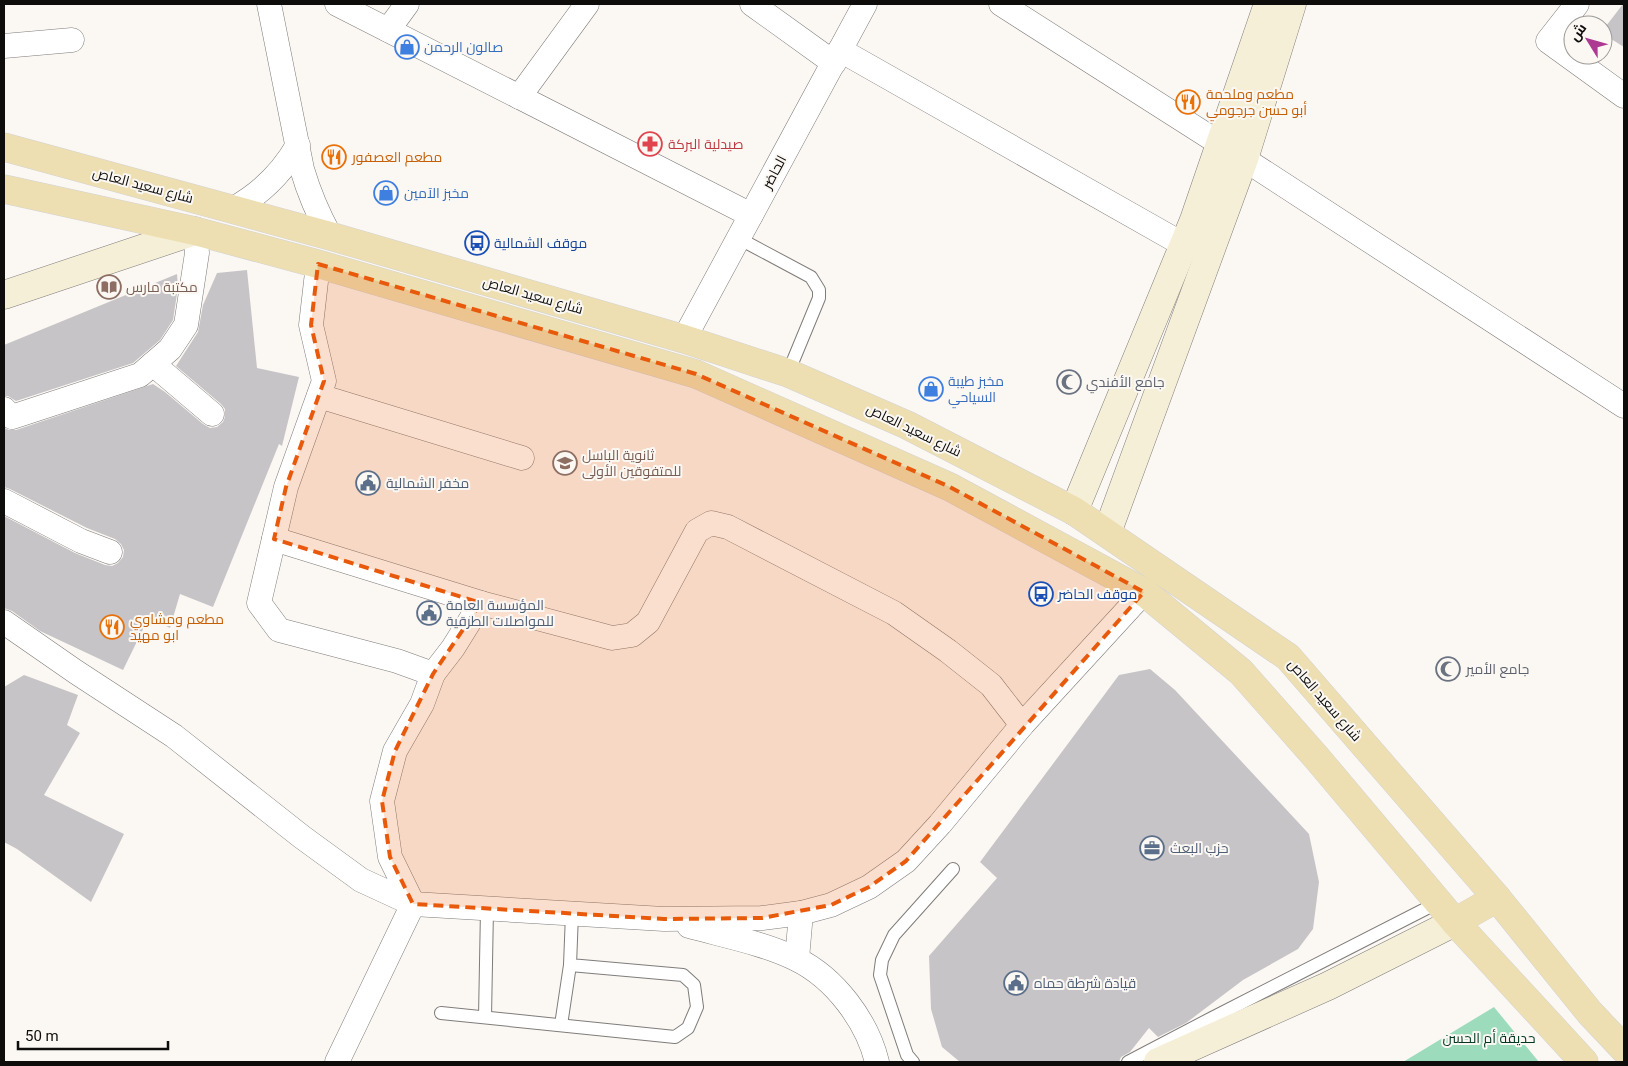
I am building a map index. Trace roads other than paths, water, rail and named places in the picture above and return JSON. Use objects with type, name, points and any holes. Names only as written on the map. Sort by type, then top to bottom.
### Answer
[{"type":"main road","points":[[1074,511],[1184,245],[1268,4]]},
{"type":"main road","points":[[1107,533],[1244,159],[1292,4]]},
{"type":"main road","name":"شارع سعيد العاص","points":[[4,147],[233,208],[684,339],[788,372],[906,425],[1074,511],[1288,657],[1497,898],[1590,1013],[1624,1049]]},
{"type":"main road","points":[[4,189],[195,231],[318,264],[696,374],[950,487],[1144,592],[1241,672],[1316,756],[1447,912],[1584,1062]]},
{"type":"main road","points":[[4,295],[195,231]]},
{"type":"main road","points":[[1158,1062],[1328,986],[1447,912],[1497,898]]},
{"type":"street","points":[[269,4],[308,192],[330,236]]},
{"type":"street","points":[[337,4],[750,216]]},
{"type":"street","points":[[388,30],[407,4]]},
{"type":"street","points":[[519,97],[587,4]]},
{"type":"street","points":[[752,4],[837,56],[1184,245]]},
{"type":"street","name":"الحاضر","points":[[684,339],[865,4]]},
{"type":"street","points":[[1001,4],[1220,143],[1624,406]]},
{"type":"street","points":[[1577,4],[1548,41],[1624,96]]},
{"type":"street","points":[[4,46],[72,40]]},
{"type":"street","points":[[233,208],[260,192],[271,182],[291,158],[298,144]]},
{"type":"street","points":[[4,409],[12,417],[140,375],[170,349],[186,325],[197,253],[195,231]]},
{"type":"street","points":[[318,264],[311,325],[324,381],[286,487],[259,603],[279,630],[397,661],[433,674]]},
{"type":"street","points":[[152,364],[212,414]]},
{"type":"street","points":[[318,396],[522,458]]},
{"type":"street","points":[[4,501],[81,541],[110,552]]},
{"type":"street","points":[[274,539],[481,603],[612,638],[632,635],[648,622],[697,531],[711,523],[728,527],[894,613],[992,685],[1022,725]]},
{"type":"street","points":[[9,633],[174,736],[302,837],[361,880],[413,904],[664,919],[762,918],[801,914],[831,905],[869,887],[906,861],[940,824],[1022,725],[1144,592]]},
{"type":"street","points":[[413,904],[390,857],[382,801],[395,752],[422,704],[433,674],[453,648],[481,603]]},
{"type":"street","points":[[337,1062],[413,904]]},
{"type":"street","points":[[797,959],[801,914]]},
{"type":"street","points":[[664,919],[768,948],[797,959],[814,970],[844,998],[867,1031],[878,1062]]},
{"type":"lane","points":[[738,238],[811,277],[819,290],[819,298],[788,372]]},
{"type":"lane","points":[[913,1062],[907,1055],[880,975],[882,960],[887,946],[894,935],[952,869]]},
{"type":"lane","points":[[485,1017],[487,909]]},
{"type":"lane","points":[[1128,1062],[1212,1018],[1447,912]]},
{"type":"lane","points":[[561,1025],[570,965],[572,914]]},
{"type":"lane","points":[[441,1013],[675,1037],[688,1028],[697,1007],[694,985],[683,975],[570,965]]},
{"type":"place","name":"صالون الرحمن","points":[[407,47]]},
{"type":"place","name":"مطعم وملحمة أبو حسن جرجومي","points":[[1188,102]]},
{"type":"place","name":"صيدلية البركة","points":[[650,144]]},
{"type":"place","name":"مطعم العصفور","points":[[334,157]]},
{"type":"place","name":"مخبز الآمين","points":[[386,193]]},
{"type":"place","name":"موقف الشمالية","points":[[477,243]]},
{"type":"place","name":"مكتبة مارس","points":[[109,287]]},
{"type":"place","name":"جامع الأفندي","points":[[1069,382]]},
{"type":"place","name":"مخبز طيبة السياحي","points":[[931,389]]},
{"type":"place","name":"ثانوية الباسل للمتفوقين الأولى","points":[[565,463]]},
{"type":"place","name":"مخفر الشمالية","points":[[368,483]]},
{"type":"place","name":"موقف الحاضر","points":[[1041,594]]},
{"type":"place","name":"المؤسسة العامة للمواصلات الطرقية","points":[[429,613]]},
{"type":"place","name":"مطعم ومشاوي ابو مهيد","points":[[112,627]]},
{"type":"place","name":"جامع الأمير","points":[[1448,669]]},
{"type":"place","name":"حزب البعث","points":[[1152,848]]},
{"type":"place","name":"قيادة شرطة حماه","points":[[1016,983]]},
{"type":"park label","name":"حديقة أم الحسن","points":[[1489,1038]]}]
